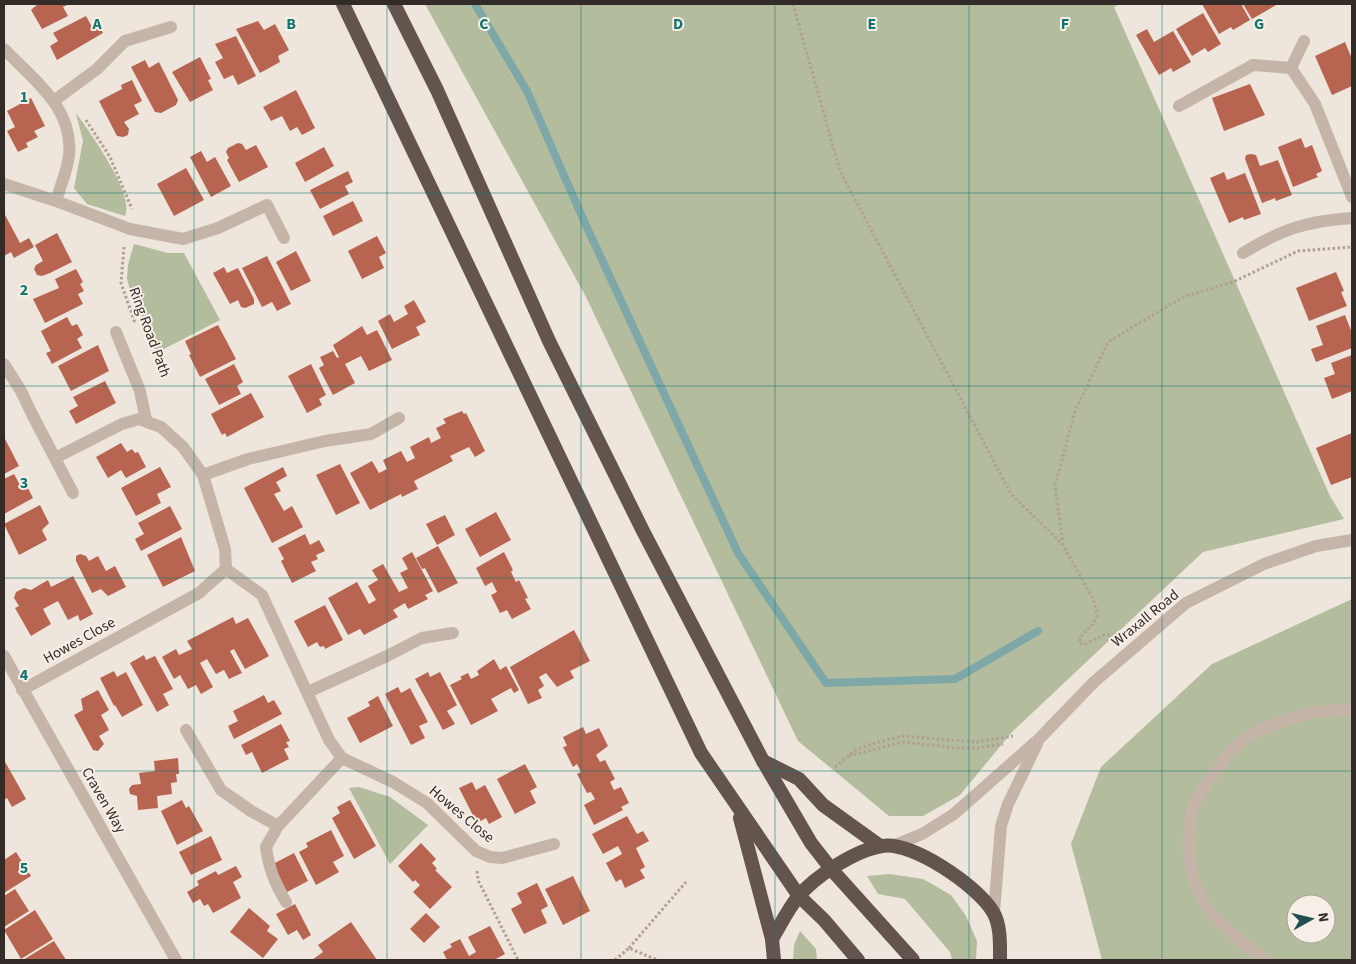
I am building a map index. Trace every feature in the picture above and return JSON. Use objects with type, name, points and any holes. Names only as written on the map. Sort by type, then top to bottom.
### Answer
[{"type":"highway","points":[[343,4],[701,753],[799,896],[824,920],[858,960]]},
{"type":"highway","points":[[394,4],[437,90],[550,341],[642,531],[763,761],[812,843],[832,870],[913,960]]},
{"type":"highway","points":[[763,761],[799,779],[823,805],[880,846]]},
{"type":"highway","points":[[738,809],[772,939],[774,960]]},
{"type":"highway","points":[[772,939],[799,896],[814,881],[856,855],[880,846],[895,845],[949,870],[975,891],[994,912],[1000,939],[1000,960]]},
{"type":"street","points":[[55,100],[97,69],[125,41],[171,26]]},
{"type":"street","points":[[1291,68],[1304,41]]},
{"type":"street","points":[[4,49],[55,100],[66,122],[69,156],[56,201]]},
{"type":"street","points":[[1179,106],[1253,65],[1291,68]]},
{"type":"street","points":[[1291,68],[1315,104],[1352,197]]},
{"type":"street","points":[[4,184],[130,229],[183,240],[218,228],[267,205],[284,238]]},
{"type":"street","points":[[1243,253],[1273,235],[1288,229],[1324,221],[1352,218]]},
{"type":"street","points":[[116,332],[140,391],[146,420]]},
{"type":"street","points":[[4,364],[21,391],[73,493]]},
{"type":"street","points":[[203,475],[248,459],[325,441],[371,434],[398,418]]},
{"type":"street","points":[[56,458],[122,424],[139,419],[161,427],[183,447],[203,475],[225,549],[226,569],[262,595],[329,740],[342,758],[278,826],[266,847],[269,868],[274,883],[286,902]]},
{"type":"street","name":"Wraxall Road","points":[[895,845],[922,834],[954,814],[1039,739],[1094,682],[1186,603],[1264,564],[1316,546],[1352,540]]},
{"type":"street","name":"Howes Close","points":[[22,690],[199,593],[226,569]]},
{"type":"street","points":[[308,692],[422,638],[453,633]]},
{"type":"street","name":"Craven Way","points":[[4,656],[176,960]]},
{"type":"street","points":[[1266,960],[1230,934],[1211,912],[1197,889],[1191,864],[1192,810],[1216,770],[1242,741],[1270,726],[1312,714],[1352,711]]},
{"type":"street","points":[[186,730],[221,790],[251,811],[278,826]]},
{"type":"street","name":"Wraxall Road","points":[[994,912],[1001,826],[1008,804],[1039,739]]},
{"type":"street","name":"Howes Close","points":[[342,758],[393,782],[427,803],[476,851],[490,857],[502,858],[554,844]]},
{"type":"path","points":[[792,4],[840,171],[1011,494],[1063,545],[1094,601],[1097,616],[1093,624],[1081,636],[1079,642],[1083,645],[1104,635],[1113,635],[1126,654]]},
{"type":"path","name":"Ring Road Path","points":[[85,118],[110,158],[133,208],[130,229],[123,249],[121,283],[137,329]]},
{"type":"path","points":[[1063,545],[1055,486],[1075,412],[1108,342],[1183,297],[1233,282],[1298,251],[1352,247]]},
{"type":"path","points":[[835,767],[856,750],[902,736],[977,742],[1015,736]]},
{"type":"path","points":[[476,851],[478,880],[518,960]]},
{"type":"path","points":[[614,960],[629,948],[686,882]]},
{"type":"path","points":[[629,948],[657,960]]},
{"type":"green space","points":[[425,4],[1119,4],[1114,7],[1330,496],[1344,519],[1203,552],[1012,732],[960,795],[923,816],[889,816],[798,741],[586,297]]},
{"type":"green space","points":[[76,113],[118,179],[127,207],[125,216],[87,204],[74,188],[83,141]]},
{"type":"green space","points":[[134,244],[168,253],[184,253],[220,320],[156,353],[145,322],[133,300],[127,279],[128,265]]},
{"type":"green space","points":[[1352,599],[1352,960],[1102,960],[1071,844],[1101,767],[1212,664]]},
{"type":"green space","points":[[359,787],[390,797],[428,825],[390,864],[349,788]]},
{"type":"green space","points":[[890,874],[923,879],[951,895],[966,916],[977,941],[976,960],[952,960],[950,952],[905,899],[878,894],[867,876]]},
{"type":"green space","points":[[800,931],[816,949],[817,960],[793,960],[794,945]]},
{"type":"building","points":[[38,4],[69,4],[63,7],[68,16],[42,29],[31,10]]},
{"type":"building","points":[[1202,4],[1241,4],[1250,20],[1233,30],[1231,27],[1219,34]]},
{"type":"building","points":[[1243,4],[1278,4],[1252,19]]},
{"type":"building","points":[[1203,13],[1221,44],[1208,52],[1205,48],[1192,56],[1176,29]]},
{"type":"building","points":[[86,16],[92,27],[98,24],[103,33],[57,60],[50,46],[58,41],[53,33]]},
{"type":"building","points":[[258,21],[264,30],[275,24],[289,50],[278,56],[280,62],[260,73],[236,29]]},
{"type":"building","points":[[1147,29],[1154,42],[1173,31],[1191,62],[1173,72],[1171,68],[1159,75],[1136,35]]},
{"type":"building","points":[[236,36],[256,76],[238,85],[233,75],[224,79],[215,62],[223,58],[215,44]]},
{"type":"building","points":[[1345,42],[1352,59],[1352,86],[1332,95],[1315,56]]},
{"type":"building","points":[[200,57],[211,79],[208,80],[213,90],[190,102],[172,72]]},
{"type":"building","points":[[145,60],[149,68],[159,62],[178,100],[176,105],[161,113],[155,112],[131,67]]},
{"type":"building","points":[[132,80],[142,101],[134,105],[139,114],[124,122],[129,129],[128,135],[123,137],[117,136],[99,101],[122,89],[121,85]]},
{"type":"building","points":[[1250,84],[1265,115],[1224,131],[1212,98]]},
{"type":"building","points":[[296,90],[315,128],[302,135],[297,127],[290,131],[282,116],[271,121],[263,107]]},
{"type":"building","points":[[31,98],[45,126],[34,131],[38,137],[26,143],[28,147],[18,152],[7,131],[15,127],[7,111]]},
{"type":"building","points":[[1301,138],[1305,148],[1312,145],[1322,171],[1316,174],[1318,177],[1293,187],[1278,147]]},
{"type":"building","points":[[238,143],[242,144],[246,150],[256,145],[268,167],[239,182],[227,160],[229,158],[226,152],[228,148]]},
{"type":"building","points":[[324,147],[334,166],[305,182],[295,163]]},
{"type":"building","points":[[201,151],[207,162],[215,157],[231,186],[211,197],[190,157]]},
{"type":"building","points":[[1246,155],[1256,155],[1260,166],[1278,160],[1292,195],[1276,201],[1275,198],[1262,203],[1245,159]]},
{"type":"building","points":[[186,168],[204,200],[174,216],[157,184]]},
{"type":"building","points":[[348,171],[353,182],[345,186],[349,194],[320,209],[310,190]]},
{"type":"building","points":[[1224,172],[1227,180],[1245,173],[1261,214],[1244,220],[1243,217],[1229,223],[1210,178]]},
{"type":"building","points":[[353,201],[363,221],[333,236],[323,216]]},
{"type":"building","points":[[4,213],[20,243],[29,238],[34,247],[14,258],[11,252],[4,256]]},
{"type":"building","points":[[57,233],[72,262],[42,276],[37,275],[34,269],[36,265],[43,261],[35,245]]},
{"type":"building","points":[[377,236],[386,253],[379,257],[384,268],[362,279],[348,251]]},
{"type":"building","points":[[296,251],[311,281],[291,291],[276,262]]},
{"type":"building","points":[[267,256],[291,304],[277,311],[272,302],[262,307],[242,268]]},
{"type":"building","points":[[224,267],[227,273],[238,268],[254,299],[254,304],[245,308],[241,307],[238,300],[230,304],[213,273]]},
{"type":"building","points":[[76,269],[83,282],[80,284],[84,291],[78,294],[83,304],[45,323],[33,299],[59,288],[55,279]]},
{"type":"building","points":[[1336,272],[1344,291],[1341,292],[1347,306],[1309,321],[1296,288]]},
{"type":"building","points":[[414,300],[426,322],[416,327],[420,335],[392,349],[378,321],[390,314],[394,322],[408,314],[404,306]]},
{"type":"building","points":[[1345,315],[1352,333],[1352,348],[1316,362],[1311,349],[1323,345],[1316,326]]},
{"type":"building","points":[[67,317],[72,326],[77,324],[83,335],[77,339],[82,348],[52,364],[46,353],[51,351],[41,331]]},
{"type":"building","points":[[218,325],[236,359],[200,377],[189,355],[191,354],[185,341]]},
{"type":"building","points":[[362,326],[367,335],[377,330],[392,360],[369,371],[361,356],[345,364],[355,383],[333,395],[319,368],[324,365],[320,357],[333,351],[337,358],[339,357],[333,345]]},
{"type":"building","points":[[98,345],[109,371],[71,391],[58,366]]},
{"type":"building","points":[[1352,355],[1352,391],[1332,399],[1324,378],[1335,374],[1331,363]]},
{"type":"building","points":[[234,364],[243,382],[237,386],[241,394],[219,405],[205,379]]},
{"type":"building","points":[[311,364],[326,395],[319,399],[322,405],[307,413],[288,376]]},
{"type":"building","points":[[105,381],[116,403],[76,424],[69,411],[78,406],[73,397]]},
{"type":"building","points":[[251,393],[264,417],[227,437],[225,433],[222,435],[211,414]]},
{"type":"building","points":[[462,411],[464,414],[466,413],[485,451],[475,457],[469,447],[450,456],[453,461],[414,481],[418,489],[402,497],[401,494],[370,510],[350,473],[372,461],[379,473],[387,469],[383,460],[401,451],[407,462],[415,458],[410,447],[429,437],[431,443],[441,438],[436,428],[446,423],[443,419]]},
{"type":"building","points":[[1352,433],[1352,477],[1331,485],[1316,448]]},
{"type":"building","points":[[4,437],[19,466],[4,474]]},
{"type":"building","points":[[121,443],[127,452],[132,449],[135,453],[138,452],[146,467],[126,478],[121,470],[108,478],[96,457]]},
{"type":"building","points":[[340,464],[360,503],[336,515],[316,475]]},
{"type":"building","points":[[160,467],[171,487],[157,494],[161,503],[136,516],[121,488]]},
{"type":"building","points":[[283,467],[287,476],[276,482],[281,491],[274,494],[284,511],[292,506],[303,527],[272,543],[244,488]]},
{"type":"building","points":[[14,474],[21,487],[26,484],[33,498],[4,514],[4,479]]},
{"type":"building","points":[[40,505],[49,523],[42,530],[47,540],[19,555],[4,524]]},
{"type":"building","points":[[170,506],[182,529],[141,551],[135,539],[144,534],[138,523]]},
{"type":"building","points":[[496,512],[511,540],[480,557],[465,529]]},
{"type":"building","points":[[445,515],[455,535],[437,545],[426,524]]},
{"type":"building","points":[[305,534],[310,545],[319,540],[325,551],[316,555],[318,559],[311,562],[316,571],[292,583],[281,561],[284,559],[278,548]]},
{"type":"building","points":[[181,537],[195,571],[163,587],[147,555]]},
{"type":"building","points":[[438,546],[458,583],[438,593],[425,568],[422,569],[416,558]]},
{"type":"building","points":[[412,552],[433,591],[425,595],[428,599],[408,609],[405,603],[393,610],[398,617],[364,635],[360,629],[348,635],[328,598],[357,582],[369,604],[376,600],[368,586],[378,580],[372,570],[383,564],[399,592],[408,588],[400,573],[408,569],[402,558]]},
{"type":"building","points":[[504,552],[513,570],[511,572],[516,582],[519,580],[528,598],[525,599],[531,609],[512,619],[507,610],[500,613],[491,595],[497,592],[492,582],[485,586],[476,568]]},
{"type":"building","points":[[80,554],[86,556],[89,561],[98,556],[106,571],[115,566],[126,587],[108,596],[101,589],[92,593],[76,561],[76,556]]},
{"type":"building","points":[[73,576],[93,614],[80,621],[78,615],[68,620],[58,601],[43,609],[51,624],[31,636],[15,608],[19,606],[14,598],[16,592],[24,588],[31,590],[48,580],[51,587]]},
{"type":"building","points":[[325,605],[343,640],[325,649],[324,646],[320,647],[317,642],[308,647],[294,621]]},
{"type":"building","points":[[233,617],[236,624],[248,618],[269,656],[245,669],[234,649],[230,651],[242,673],[229,679],[224,670],[216,674],[207,659],[200,663],[213,687],[201,694],[196,685],[188,689],[180,675],[174,679],[162,657],[176,649],[179,655],[192,649],[187,641]]},
{"type":"building","points":[[574,630],[590,661],[570,671],[574,678],[557,687],[546,673],[539,677],[544,686],[538,690],[542,698],[528,704],[510,667]]},
{"type":"building","points":[[144,655],[146,660],[155,656],[173,689],[163,694],[169,705],[157,712],[130,663]]},
{"type":"building","points":[[494,659],[500,670],[506,666],[519,690],[514,693],[511,688],[491,699],[498,711],[471,725],[450,685],[462,679],[460,677],[468,673],[471,679],[479,675],[477,671]]},
{"type":"building","points":[[114,671],[117,677],[126,672],[143,705],[122,717],[114,706],[100,678]]},
{"type":"building","points":[[428,672],[430,677],[440,672],[457,705],[447,711],[455,724],[443,730],[415,679]]},
{"type":"building","points":[[398,687],[401,693],[410,688],[428,722],[419,726],[425,738],[411,745],[385,694]]},
{"type":"building","points":[[98,690],[109,710],[101,715],[109,730],[99,736],[104,744],[98,751],[93,750],[74,715],[83,710],[81,699]]},
{"type":"building","points":[[264,695],[268,703],[274,700],[282,714],[234,739],[228,726],[238,721],[233,711]]},
{"type":"building","points":[[378,696],[393,726],[360,743],[347,718],[370,706],[368,702]]},
{"type":"building","points":[[281,724],[290,741],[286,742],[289,747],[284,749],[289,759],[262,773],[252,752],[246,755],[241,745]]},
{"type":"building","points":[[583,727],[586,734],[599,728],[608,746],[596,755],[600,762],[605,760],[615,779],[610,782],[614,790],[621,787],[629,803],[621,807],[623,810],[594,825],[584,805],[595,799],[591,792],[587,793],[577,774],[581,772],[577,764],[573,767],[563,747],[567,746],[563,737]]},
{"type":"building","points":[[178,758],[179,774],[176,774],[177,782],[171,783],[172,794],[157,796],[158,808],[138,810],[137,796],[130,794],[129,789],[132,785],[141,784],[139,773],[155,771],[154,761]]},
{"type":"building","points":[[4,760],[26,799],[12,807],[7,798],[4,800]]},
{"type":"building","points":[[525,764],[537,787],[530,791],[536,803],[515,814],[497,779]]},
{"type":"building","points":[[472,782],[476,790],[485,785],[502,817],[489,824],[486,818],[477,823],[459,788]]},
{"type":"building","points":[[182,800],[186,808],[189,806],[203,831],[177,845],[161,811]]},
{"type":"building","points":[[350,800],[376,846],[354,859],[332,818],[340,813],[337,807]]},
{"type":"building","points":[[627,816],[637,834],[643,831],[649,841],[636,848],[645,867],[640,870],[645,878],[625,888],[621,879],[616,882],[606,863],[622,854],[618,846],[603,854],[592,834]]},
{"type":"building","points":[[331,830],[344,856],[333,862],[339,872],[316,885],[299,852],[308,847],[306,843]]},
{"type":"building","points":[[211,836],[222,860],[191,875],[179,852]]},
{"type":"building","points":[[421,843],[436,859],[432,863],[437,869],[435,870],[452,887],[430,909],[413,892],[420,885],[415,880],[413,882],[398,866]]},
{"type":"building","points":[[16,852],[31,876],[4,893],[4,860]]},
{"type":"building","points":[[294,853],[308,881],[287,892],[273,864]]},
{"type":"building","points":[[236,866],[242,877],[233,882],[241,898],[213,913],[208,904],[204,906],[200,899],[193,903],[187,892],[199,885],[197,881],[216,871],[218,875]]},
{"type":"building","points":[[573,876],[590,911],[563,925],[545,889]]},
{"type":"building","points":[[537,883],[548,906],[541,910],[547,923],[524,934],[511,909],[522,903],[517,893]]},
{"type":"building","points":[[15,889],[29,911],[4,927],[4,896]]},
{"type":"building","points":[[295,904],[311,935],[303,940],[297,930],[288,935],[276,914]]},
{"type":"building","points":[[249,908],[270,926],[267,931],[278,939],[263,958],[230,932]]},
{"type":"building","points":[[35,910],[53,939],[21,959],[4,930]]},
{"type":"building","points":[[426,913],[440,927],[424,943],[410,929]]},
{"type":"building","points":[[351,922],[377,960],[312,960],[323,952],[318,945]]},
{"type":"building","points":[[490,926],[505,954],[494,960],[447,960],[443,952],[452,947],[450,944],[460,939],[469,956],[476,952],[468,937]]},
{"type":"building","points":[[54,941],[66,960],[23,960]]},
{"type":"waterway","points":[[475,4],[527,91],[584,221],[738,553],[826,683],[955,679],[1038,631]]}]
